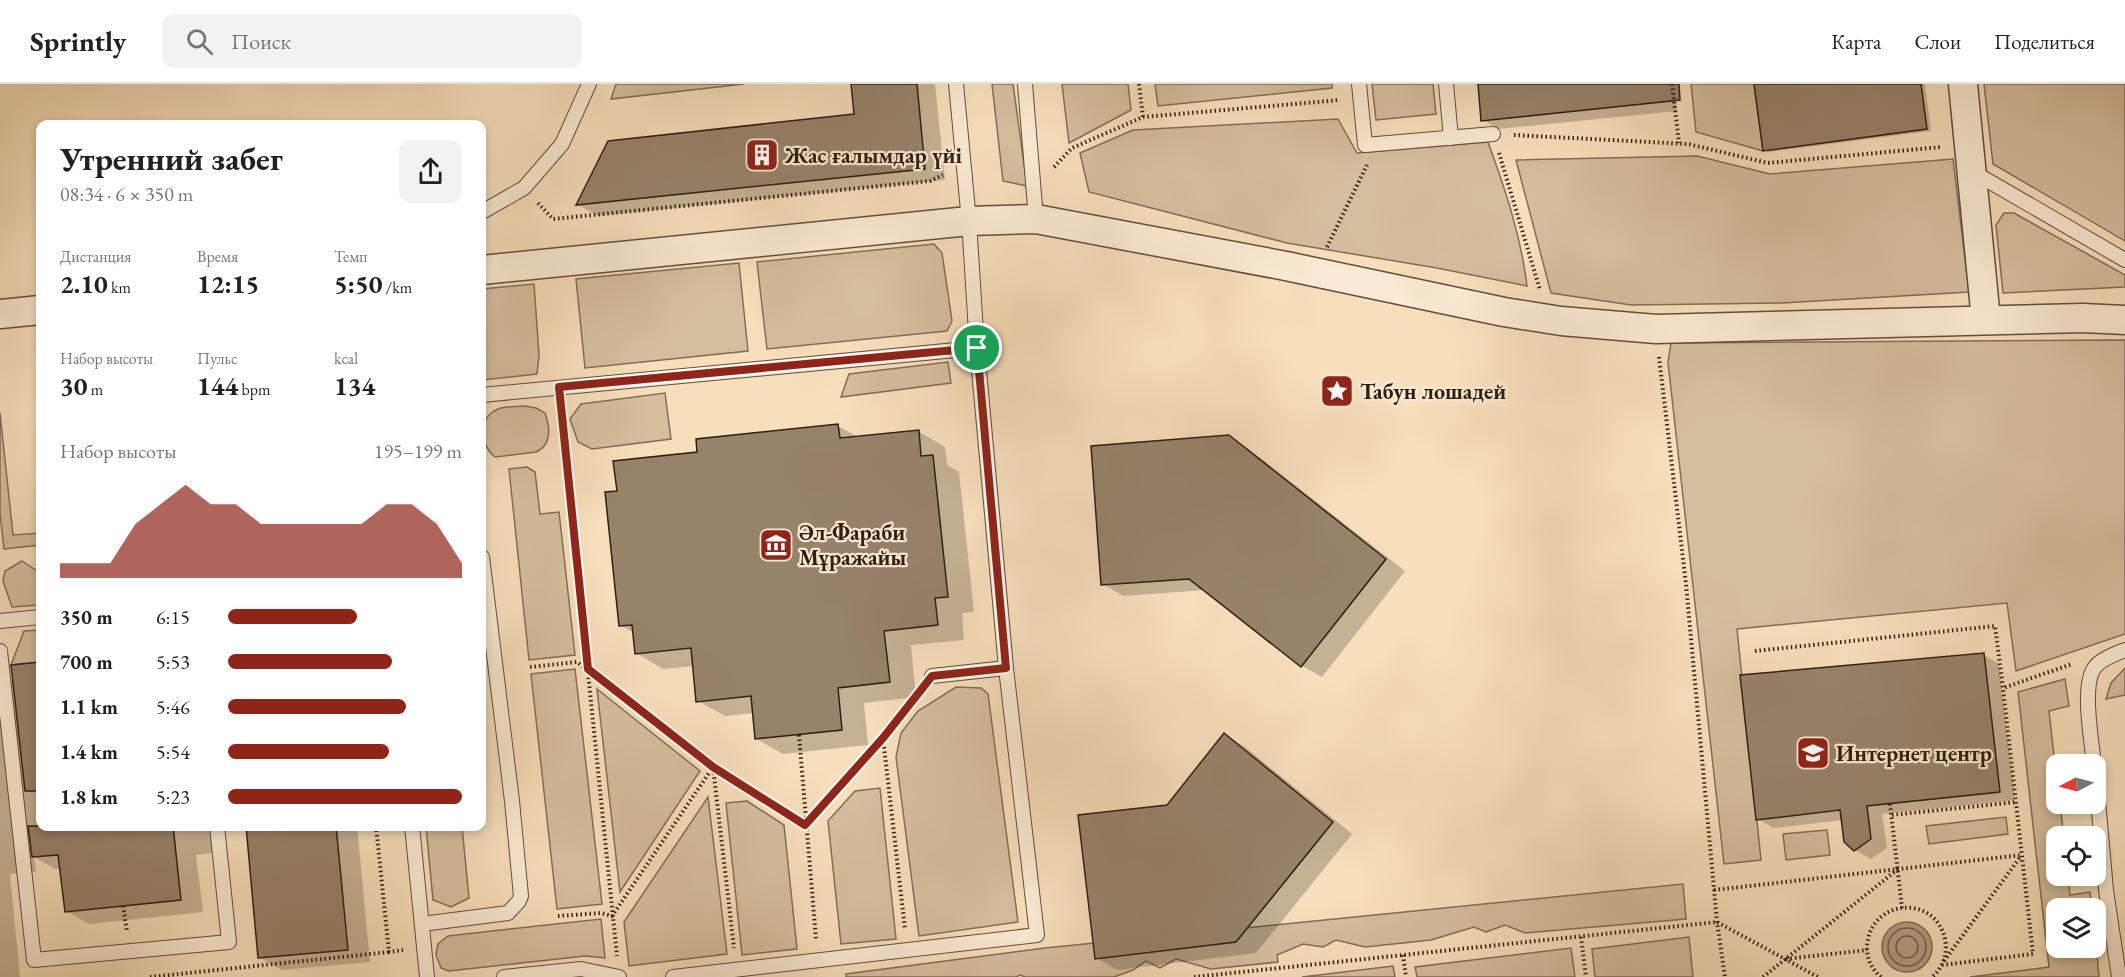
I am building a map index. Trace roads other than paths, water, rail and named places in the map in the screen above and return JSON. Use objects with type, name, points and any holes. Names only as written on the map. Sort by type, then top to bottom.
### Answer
[{"type":"street","points":[[1963,84],[1986,320]]},
{"type":"street","points":[[486,270],[969,221],[1036,219],[1286,266],[1504,312],[1561,321],[1656,329],[2083,318],[2125,320]]},
{"type":"street","points":[[0,314],[36,310]]},
{"type":"lane","points":[[486,210],[524,188],[562,144],[589,84]]},
{"type":"lane","points":[[673,977],[1037,935],[1006,668],[956,84]]},
{"type":"lane","points":[[1025,84],[1036,219]]},
{"type":"lane","points":[[1359,84],[1365,145],[1493,134]]},
{"type":"lane","points":[[1446,84],[1451,138]]},
{"type":"lane","points":[[1973,172],[2125,260]]},
{"type":"lane","points":[[486,395],[977,348]]},
{"type":"lane","points":[[422,924],[508,913],[519,902],[521,896],[512,801],[486,590]]},
{"type":"lane","points":[[0,621],[36,617]]},
{"type":"lane","points":[[2093,754],[2088,686],[2093,668],[2114,654],[2125,650]]},
{"type":"lane","points":[[0,651],[34,960],[229,942],[218,831]]},
{"type":"lane","points":[[932,676],[1006,668]]},
{"type":"lane","points":[[2099,814],[2106,890],[2119,977]]},
{"type":"lane","points":[[413,831],[427,977]]},
{"type":"lane","points":[[504,977],[581,969],[619,972]]},
{"type":"water","points":[[1907,922],[1921,926],[1928,933],[1932,947],[1928,961],[1921,968],[1907,972],[1893,968],[1886,961],[1882,947],[1886,933],[1893,926]]},
{"type":"place","name":"Жас ғалымдар үйі","points":[[762,155]]},
{"type":"place","name":"Табун лошадей","points":[[1337,391]]},
{"type":"place","name":"Әл-Фараби Мұражайы","points":[[776,545]]},
{"type":"place","name":"Интернет центр","points":[[1813,753]]}]
